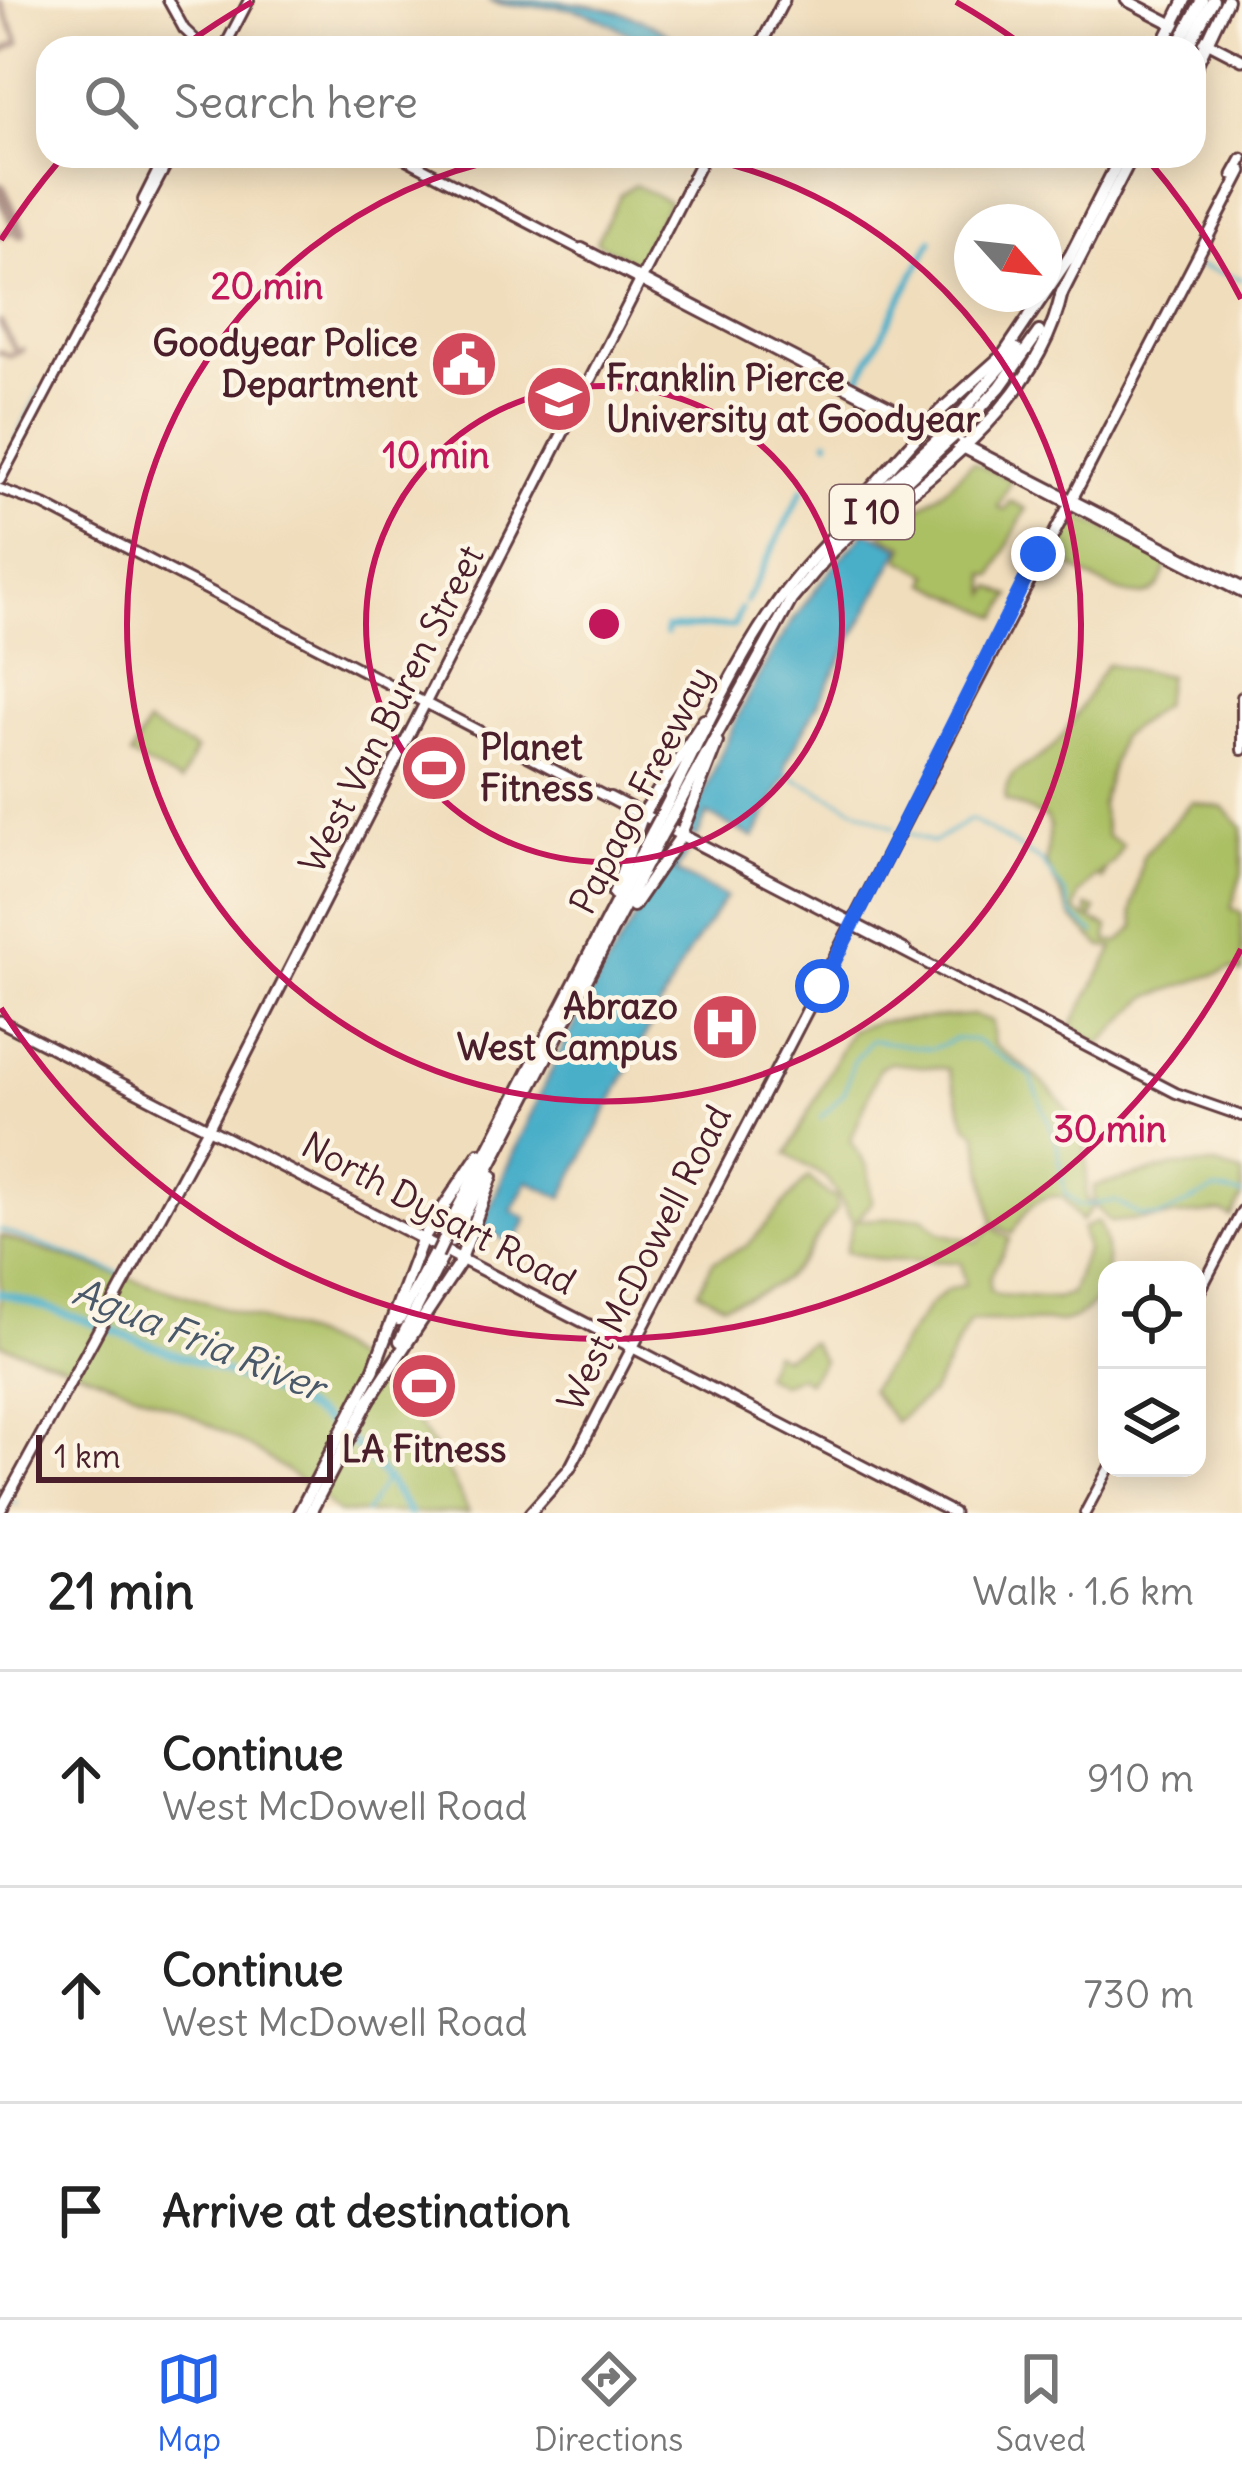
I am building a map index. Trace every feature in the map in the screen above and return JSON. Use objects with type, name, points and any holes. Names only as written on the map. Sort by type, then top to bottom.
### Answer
[{"type":"highway","points":[[1166,36],[1185,0]]},
{"type":"highway","points":[[1188,36],[1207,0]]},
{"type":"highway","points":[[1206,51],[1227,0]]},
{"type":"highway","name":"Papago Freeway","points":[[716,719],[804,584],[944,438],[1020,344],[1116,168]]},
{"type":"highway","points":[[596,953],[681,837],[709,733],[757,639],[795,585],[944,438],[1033,331],[1121,168]]},
{"type":"highway","name":"Papago Freeway","points":[[1062,292],[1121,168]]},
{"type":"highway","points":[[805,568],[925,427],[1007,350],[1070,256]]},
{"type":"highway","name":"Papago Freeway","points":[[716,719],[744,656],[805,568],[1015,368],[1050,312]]},
{"type":"highway","points":[[804,584],[853,537],[965,448],[1029,365],[1053,312]]},
{"type":"highway","points":[[596,953],[642,816],[716,719]]},
{"type":"highway","name":"Papago Freeway","points":[[446,1239],[514,1120],[709,733]]},
{"type":"highway","points":[[446,1239],[657,833]]},
{"type":"highway","name":"Papago Freeway","points":[[308,1506],[519,1090],[596,953]]},
{"type":"highway","points":[[378,1375],[423,1237],[519,1090]]},
{"type":"highway","points":[[378,1375],[462,1258],[514,1120]]},
{"type":"highway","name":"Papago Freeway","points":[[308,1506],[378,1375]]},
{"type":"main road","points":[[166,0],[190,36]]},
{"type":"main road","points":[[230,36],[249,0]]},
{"type":"main road","points":[[768,36],[787,0]]},
{"type":"main road","points":[[1126,0],[1172,20]]},
{"type":"main road","points":[[1139,0],[1202,36]]},
{"type":"main road","points":[[1206,38],[1242,57]]},
{"type":"main road","name":"West McDowell Road","points":[[1068,501],[1096,455],[1242,159]]},
{"type":"main road","points":[[137,225],[159,168]]},
{"type":"main road","points":[[163,168],[0,484],[642,816]]},
{"type":"main road","points":[[424,168],[925,427]]},
{"type":"main road","points":[[432,168],[496,204]]},
{"type":"main road","name":"West Van Buren Street","points":[[209,1127],[700,168]]},
{"type":"main road","name":"West McDowell Road","points":[[530,1513],[557,1486],[593,1421],[1099,436],[1133,382],[1144,349],[1242,171]]},
{"type":"main road","points":[[152,193],[156,172]]},
{"type":"main road","points":[[1214,225],[1218,205]]},
{"type":"main road","points":[[642,280],[1029,477],[1110,526],[1150,539],[1239,587]]},
{"type":"main road","name":"West Van Buren Street","points":[[531,494],[642,280]]},
{"type":"main road","points":[[796,363],[820,370]]},
{"type":"main road","points":[[563,436],[565,424]]},
{"type":"main road","points":[[1096,455],[1099,436]]},
{"type":"main road","points":[[965,448],[1239,587]]},
{"type":"main road","points":[[998,468],[1029,477]]},
{"type":"main road","points":[[1242,698],[1242,750]]},
{"type":"main road","points":[[423,703],[1176,1093],[1242,1114]]},
{"type":"main road","points":[[939,969],[971,989],[999,998],[1192,1095],[1242,1114]]},
{"type":"main road","name":"North Dysart Road","points":[[0,1021],[396,1220],[953,1513]]},
{"type":"main road","points":[[0,1511],[209,1127]]},
{"type":"main road","name":"North Dysart Road","points":[[209,1127],[423,1237]]},
{"type":"main road","points":[[1206,1280],[1242,1210]]},
{"type":"main road","points":[[379,1218],[396,1220]]},
{"type":"main road","name":"North Dysart Road","points":[[631,1346],[963,1513]]},
{"type":"main road","points":[[1085,1513],[1103,1477]]},
{"type":"green space","points":[[635,185],[669,202],[636,263],[596,242],[621,194]]},
{"type":"green space","points":[[972,462],[1011,480],[998,507],[1005,510],[1010,501],[1026,509],[993,576],[986,574],[988,594],[993,587],[1011,596],[999,617],[926,583],[930,575],[900,559],[905,546],[881,534],[942,492]]},
{"type":"green space","points":[[1078,515],[1167,561],[1161,582],[1150,593],[1120,592],[1056,557],[1066,526]]},
{"type":"green space","points":[[1107,664],[1168,676],[1162,706],[1120,737],[1101,805],[1107,836],[1123,845],[1113,863],[1099,874],[1105,873],[1102,880],[1096,876],[1079,895],[1075,911],[1087,919],[1087,906],[1096,909],[1091,920],[1108,927],[1107,942],[1119,942],[1135,927],[1132,913],[1143,856],[1192,802],[1224,808],[1242,827],[1242,873],[1231,908],[1242,913],[1242,972],[1231,969],[1148,997],[1100,1044],[1071,1027],[1114,948],[1102,947],[1072,918],[1046,863],[1050,827],[1046,818],[1005,800],[1013,775],[1056,744]]},
{"type":"green space","points":[[147,724],[196,750],[181,782],[130,756]]},
{"type":"green space","points":[[973,1015],[992,1021],[994,1045],[1060,1101],[1079,1130],[1087,1161],[1088,1203],[1094,1201],[1094,1186],[1176,1166],[1216,1165],[1242,1173],[1242,1197],[1231,1217],[1221,1212],[1110,1222],[1094,1205],[1081,1222],[1063,1197],[1054,1196],[1032,1206],[1012,1234],[993,1223],[977,1133],[967,1125],[948,1069],[890,1063],[880,1067],[851,1140],[868,1169],[872,1202],[857,1220],[923,1217],[940,1233],[978,1242],[991,1226],[1010,1239],[990,1277],[990,1291],[998,1295],[1057,1299],[1071,1294],[1086,1250],[1082,1229],[1097,1221],[1107,1261],[1098,1261],[1098,1297],[1078,1316],[1062,1322],[970,1321],[932,1393],[895,1422],[870,1390],[928,1307],[947,1290],[965,1284],[961,1262],[883,1260],[845,1252],[853,1223],[839,1197],[835,1200],[838,1208],[803,1259],[782,1280],[723,1304],[698,1291],[713,1262],[748,1245],[808,1177],[831,1197],[837,1194],[826,1178],[787,1154],[851,1030],[878,1022]]},
{"type":"green space","points":[[0,1236],[308,1335],[335,1348],[361,1365],[405,1408],[441,1459],[469,1513],[338,1513],[264,1456],[179,1410],[0,1344]]},
{"type":"green space","points":[[812,1342],[823,1361],[808,1382],[799,1376],[781,1384],[763,1375],[773,1352],[783,1357]]},
{"type":"water","points":[[488,0],[594,6],[643,20],[670,36],[634,36],[572,9]]},
{"type":"water","points":[[866,531],[901,548],[786,763],[786,776],[754,838],[707,814],[697,838],[689,834],[741,710],[782,636]]},
{"type":"water","points":[[684,844],[691,847],[676,872],[726,897],[686,956],[562,1198],[528,1181],[512,1211],[527,1219],[514,1244],[482,1228],[503,1177],[597,982]]},
{"type":"waterway","points":[[856,384],[932,240]]},
{"type":"waterway","points":[[1198,266],[1242,279]]},
{"type":"waterway","points":[[20,430],[41,389]]},
{"type":"waterway","points":[[16,439],[18,435]]},
{"type":"waterway","points":[[746,602],[803,489]]},
{"type":"waterway","points":[[734,625],[741,609]]},
{"type":"waterway","points":[[666,634],[666,628],[733,626]]},
{"type":"waterway","points":[[783,773],[894,828]]},
{"type":"waterway","points":[[904,831],[933,843],[971,819],[1042,862],[1066,895],[1072,915],[1095,933]]},
{"type":"waterway","points":[[821,1118],[845,1092],[853,1063],[871,1040],[932,1049],[955,1039],[975,1040],[1030,1075],[1057,1143],[1065,1193],[1080,1206],[1115,1201],[1140,1215],[1159,1217],[1215,1190],[1242,1195]]},
{"type":"waterway","points":[[0,1230],[122,1274]]},
{"type":"waterway","name":"Agua Fria River","points":[[0,1293],[210,1367],[308,1410],[362,1452],[409,1513]]},
{"type":"waterway","points":[[365,1513],[387,1477]]},
{"type":"waterway","points":[[11,1502],[17,1503]]},
{"type":"taxiway","points":[[0,2],[19,42],[0,52]]},
{"type":"taxiway","points":[[0,236],[18,228]]},
{"type":"taxiway","points":[[0,322],[17,353]]},
{"type":"taxiway","points":[[0,352],[10,356],[22,350]]},
{"type":"runway","points":[[0,189],[20,232]]},
{"type":"place","name":"Goodyear Police Department","points":[[464,364]]},
{"type":"place","name":"Franklin Pierce University at Goodyear","points":[[559,399]]},
{"type":"place","name":"Planet Fitness","points":[[434,768]]},
{"type":"place","name":"Abrazo West Campus","points":[[725,1027]]},
{"type":"place","name":"LA Fitness","points":[[424,1386]]},
{"type":"route","points":[[822,986],[1038,554]]}]
